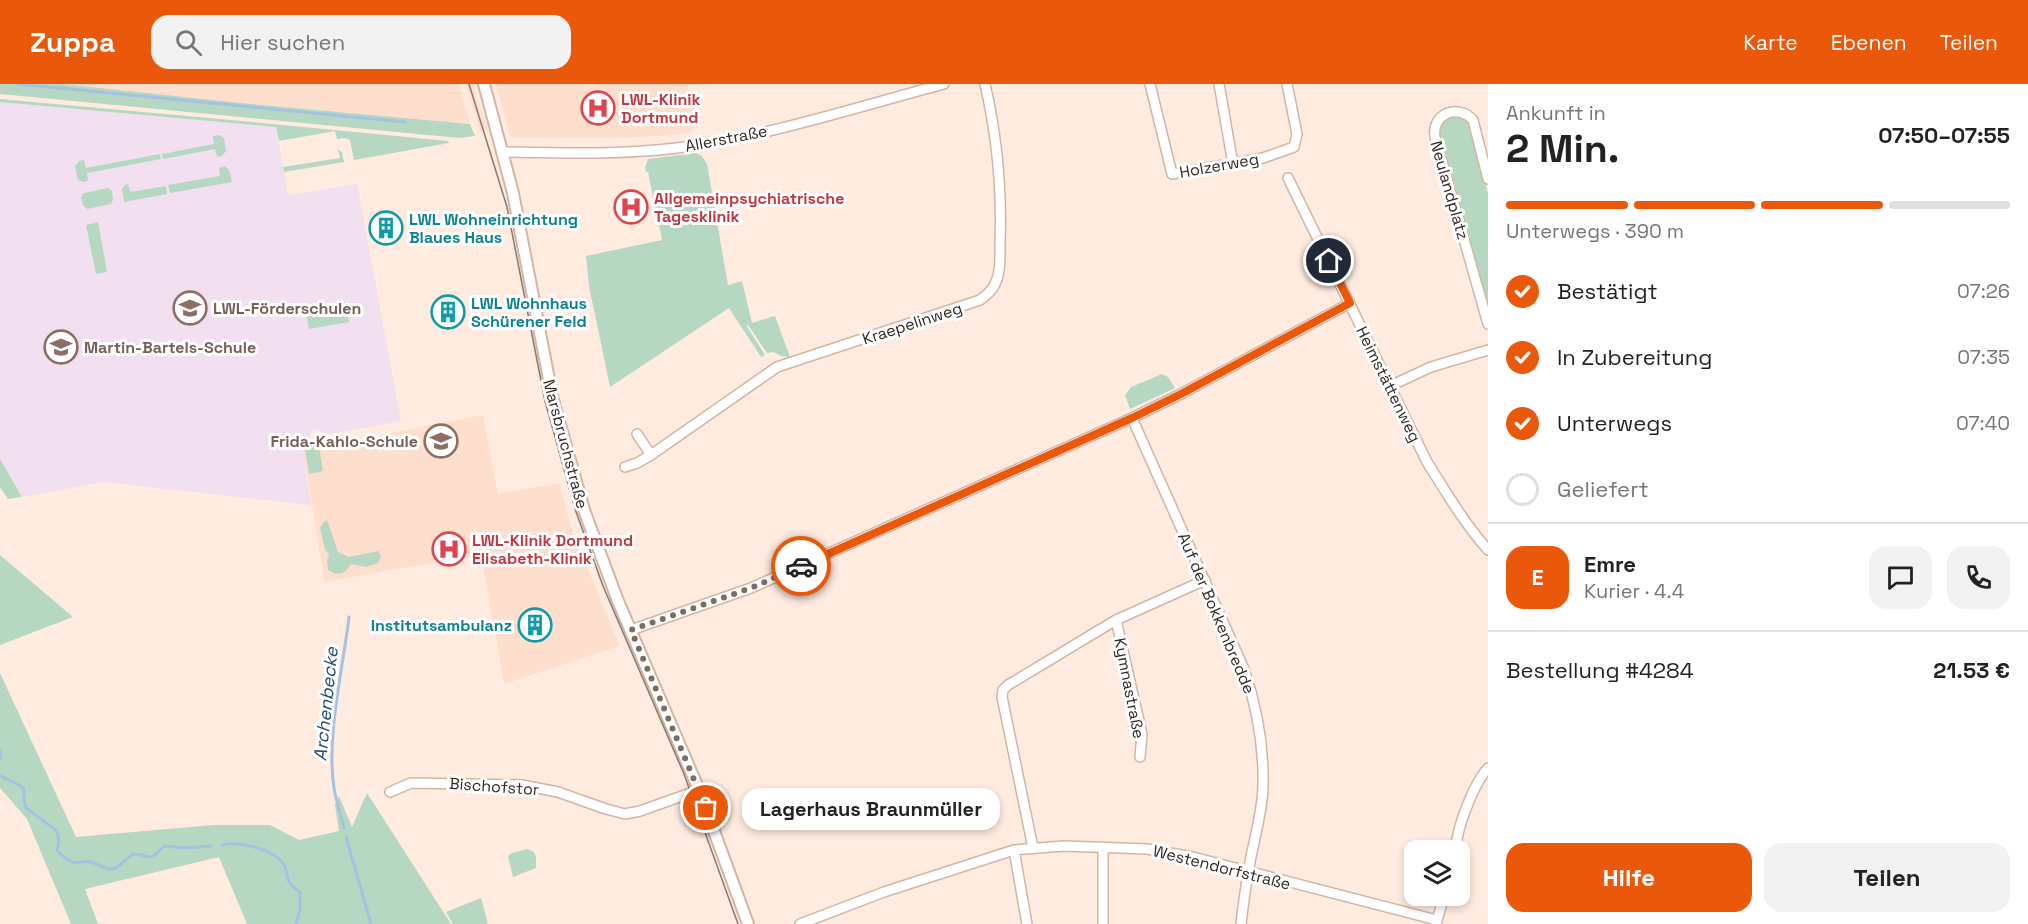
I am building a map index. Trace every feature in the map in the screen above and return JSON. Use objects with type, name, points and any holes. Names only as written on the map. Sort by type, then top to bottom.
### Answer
[{"type":"street","name":"Marsbruchstraße","points":[[484,84],[513,193],[553,400],[575,481],[594,540],[699,790],[748,924]]},
{"type":"street","name":"Allerstraße","points":[[503,152],[643,152],[706,144],[773,129],[944,84]]},
{"type":"street","name":"Kraepelinweg","points":[[625,467],[651,455],[777,367],[980,300],[993,290],[1000,269],[1001,211],[999,166],[992,111],[985,84]]},
{"type":"street","name":"Holzerweg","points":[[1150,84],[1172,174],[1263,158],[1294,147],[1297,134],[1287,84]]},
{"type":"street","points":[[1219,84],[1233,164]]},
{"type":"street","name":"Neulandplatz","points":[[1488,179],[1473,120],[1462,112],[1446,113],[1440,117],[1433,129],[1488,324]]},
{"type":"street","name":"Heimstättenweg","points":[[1288,178],[1427,462],[1452,502],[1488,550]]},
{"type":"street","points":[[631,630],[751,588],[1132,418],[1350,303]]},
{"type":"street","points":[[1390,386],[1431,367],[1488,350]]},
{"type":"street","name":"Auf der Bokkenbredde","points":[[1132,418],[1244,669],[1259,723],[1263,787],[1241,924]]},
{"type":"street","points":[[637,434],[651,455]]},
{"type":"street","points":[[1033,848],[1002,697],[1003,690],[1116,620],[1205,580]]},
{"type":"street","name":"Kymnastraße","points":[[1116,620],[1142,734],[1140,757]]},
{"type":"street","points":[[1456,840],[1479,777],[1488,768]]},
{"type":"street","name":"Bischofstor","points":[[390,792],[411,783],[522,785],[558,792],[625,814],[699,790]]},
{"type":"street","name":"Westendorfstraße","points":[[800,924],[884,892],[1014,850],[1064,846],[1158,851],[1193,857],[1436,922]]},
{"type":"street","points":[[1103,847],[1103,924]]},
{"type":"street","points":[[1014,850],[1027,924]]},
{"type":"street","points":[[1436,922],[1441,906]]},
{"type":"shaded area","points":[[63,84],[459,84],[470,124],[241,103]]},
{"type":"shaded area","points":[[466,84],[474,84],[488,129],[480,131]]},
{"type":"shaded area","name":"LWL-Klinik Dortmund","points":[[496,84],[687,84],[698,121],[691,132],[660,136],[515,138],[510,135]]},
{"type":"shaded area","name":"LWL-Förderschulen","points":[[0,102],[276,127],[288,195],[357,184],[401,421],[330,434],[313,429],[303,450],[311,505],[104,482],[22,497],[0,459]]},
{"type":"shaded area","name":"LWL-Klinik Dortmund Elisabeth-Klinik","points":[[483,415],[498,494],[559,483],[575,542],[578,544],[619,646],[504,684],[481,554],[325,582],[303,450]]},
{"type":"green space","points":[[0,84],[63,84],[470,124],[475,136],[459,138],[0,94]]},
{"type":"green space","points":[[0,99],[448,141],[449,143],[354,160],[350,140],[337,139],[335,131],[279,141],[276,127],[0,102]]},
{"type":"green space","points":[[1455,116],[1466,119],[1472,128],[1488,194],[1488,308],[1439,136],[1443,122]]},
{"type":"green space","points":[[219,135],[224,138],[226,151],[222,156],[217,157],[215,149],[163,159],[162,154],[214,144],[213,136]]},
{"type":"green space","points":[[338,149],[342,152],[344,162],[284,172],[283,167],[340,158]]},
{"type":"green space","points":[[696,153],[702,156],[707,164],[728,285],[742,281],[752,323],[775,316],[790,357],[774,352],[767,353],[746,325],[765,355],[761,357],[729,308],[610,387],[589,286],[586,256],[662,240],[648,172],[645,168],[648,159]]},
{"type":"green space","points":[[160,154],[161,159],[87,173],[88,181],[78,180],[75,166],[79,161],[84,160],[86,168]]},
{"type":"green space","points":[[225,166],[229,170],[232,182],[170,193],[168,185],[220,176],[219,168]]},
{"type":"green space","points":[[128,184],[130,192],[166,186],[167,194],[124,202],[122,189]]},
{"type":"green space","points":[[108,188],[112,191],[111,204],[87,209],[83,205],[81,197],[84,193]]},
{"type":"green space","points":[[98,222],[107,272],[96,274],[86,225]]},
{"type":"green space","points":[[345,302],[349,322],[309,329],[305,308]]},
{"type":"green space","points":[[1162,374],[1168,377],[1175,388],[1130,409],[1125,395],[1131,387]]},
{"type":"green space","points":[[319,446],[323,471],[309,474],[305,449]]},
{"type":"green space","points":[[0,459],[22,497],[8,499],[0,487]]},
{"type":"green space","points":[[327,520],[338,552],[349,557],[378,551],[381,557],[378,563],[366,567],[351,564],[347,570],[338,574],[328,570],[329,554],[325,550],[320,528]]},
{"type":"green space","points":[[0,555],[73,617],[0,645]]},
{"type":"green space","points":[[0,673],[76,837],[213,825],[270,825],[299,840],[339,831],[335,805],[339,796],[352,827],[367,793],[451,924],[247,924],[219,857],[85,889],[98,924],[71,924],[27,819],[0,788]]},
{"type":"green space","points":[[527,849],[535,854],[536,868],[513,877],[508,856]]},
{"type":"green space","points":[[481,898],[488,924],[453,924],[446,912]]},
{"type":"waterway","points":[[18,84],[405,122]]},
{"type":"waterway","name":"Archenbecke","points":[[344,828],[334,788],[332,747],[336,702],[349,617]]},
{"type":"waterway","points":[[0,750],[0,760]]},
{"type":"waterway","points":[[0,775],[24,789],[26,808],[56,830],[59,840],[57,850],[74,863],[88,861],[109,869],[116,868],[133,854],[152,857],[164,846],[184,848],[211,846]]},
{"type":"waterway","name":"Archenbecke","points":[[346,837],[371,924]]},
{"type":"waterway","points":[[222,845],[238,844],[256,847],[279,859],[285,867],[292,886],[300,893],[300,909],[296,924]]},
{"type":"tram line","points":[[469,84],[507,207],[545,401],[575,509],[603,586],[684,774],[738,924]]},
{"type":"way so far","points":[[706,808],[631,630],[751,588],[801,566]]},
{"type":"place","name":"LWL-Klinik Dortmund","points":[[598,108]]},
{"type":"place","name":"Allgemeinpsychiatrische Tagesklinik","points":[[631,207]]},
{"type":"place","name":"LWL Wohneinrichtung Blaues Haus","points":[[386,228]]},
{"type":"place","name":"LWL-Förderschulen","points":[[190,308]]},
{"type":"place","name":"LWL Wohnhaus Schürener Feld","points":[[448,312]]},
{"type":"place","name":"Martin-Bartels-Schule","points":[[61,347]]},
{"type":"place","name":"Frida-Kahlo-Schule","points":[[441,441]]},
{"type":"place","name":"LWL-Klinik Dortmund Elisabeth-Klinik","points":[[449,549]]},
{"type":"place","name":"Institutsambulanz","points":[[535,625]]},
{"type":"place","name":"Lagerhaus Braunmüller","points":[[706,808]]},
{"type":"route","points":[[801,566],[1132,418],[1350,303],[1329,261]]}]
